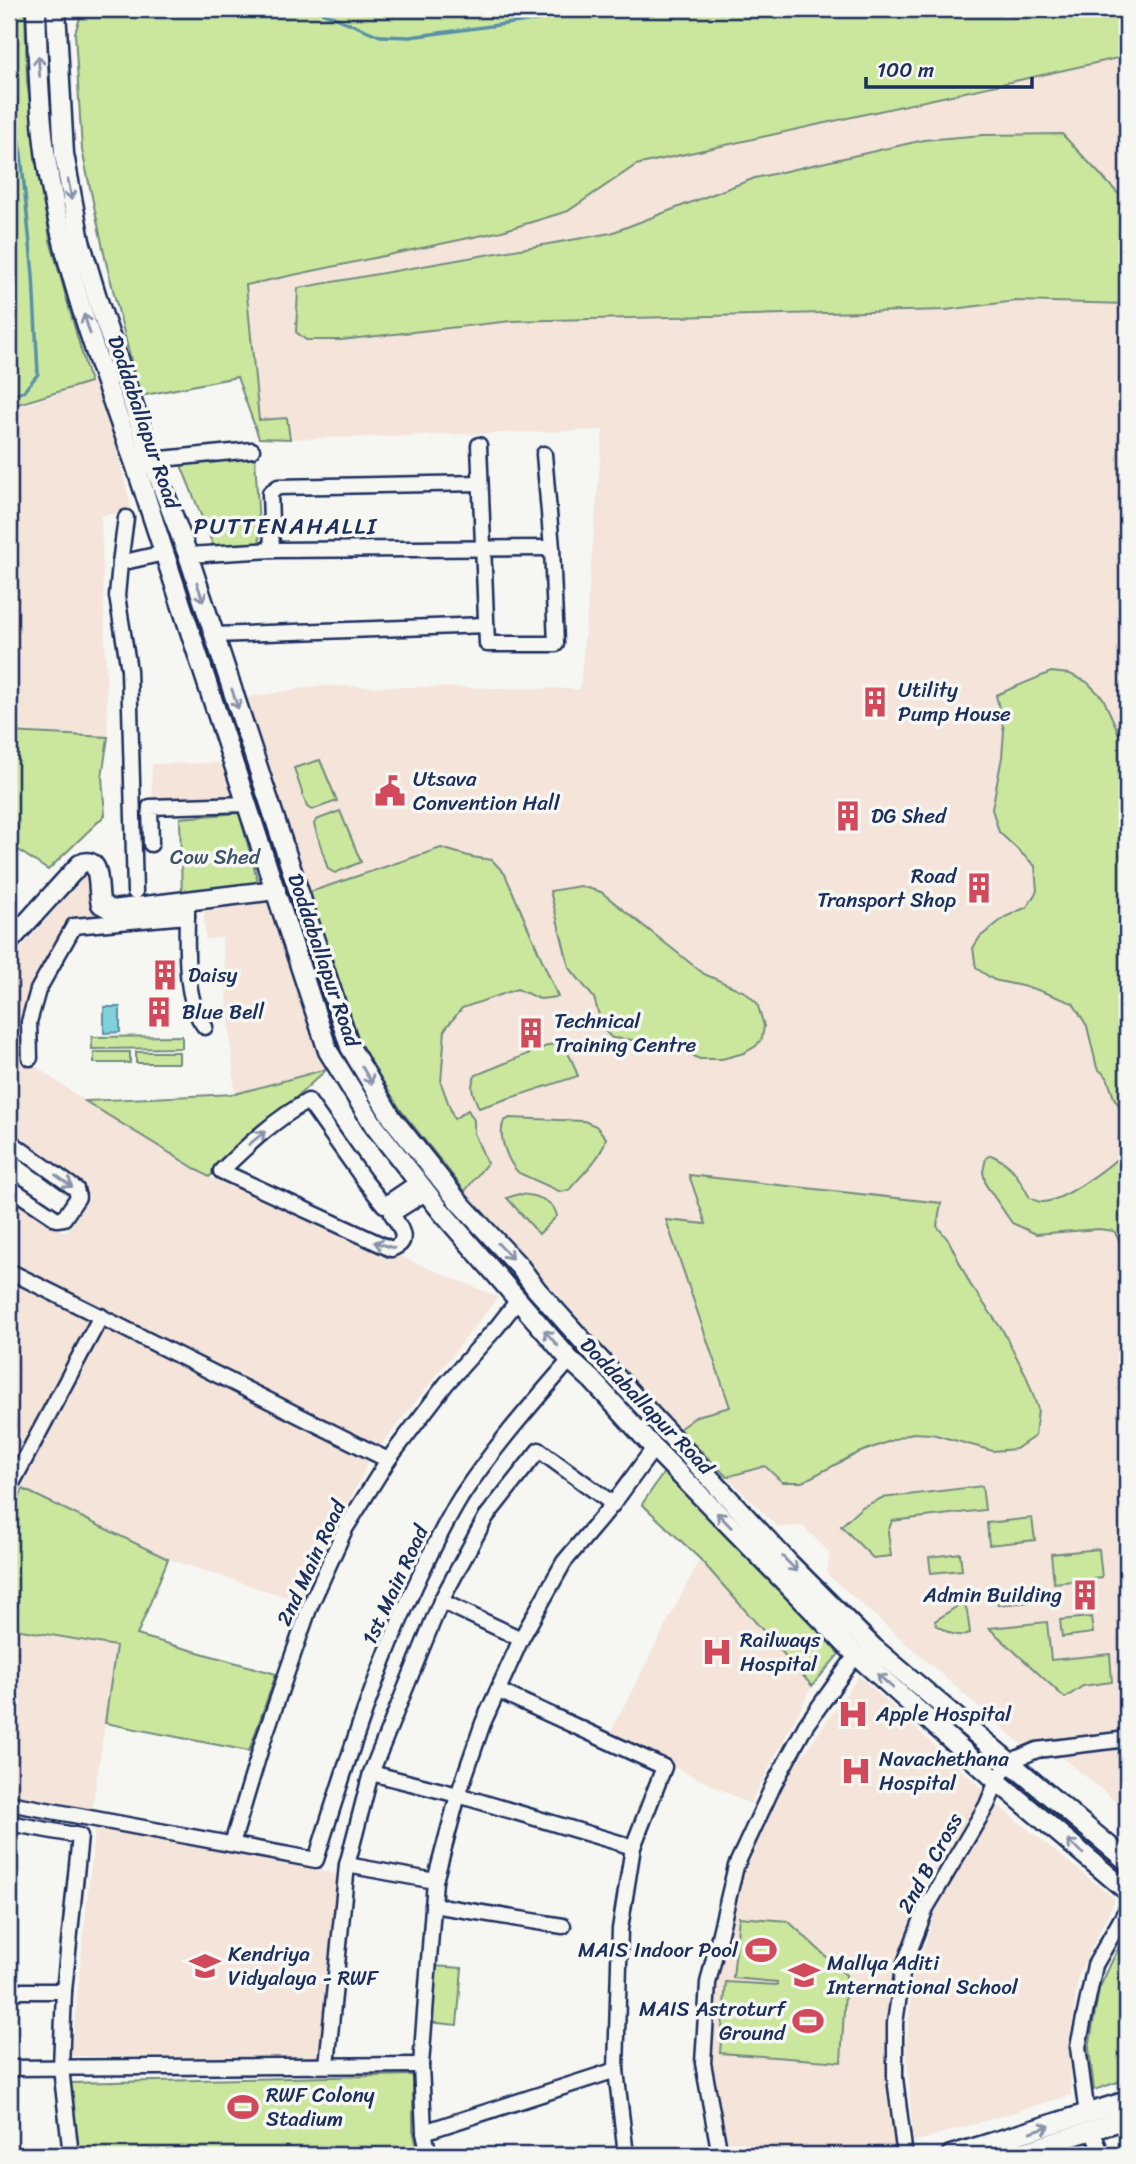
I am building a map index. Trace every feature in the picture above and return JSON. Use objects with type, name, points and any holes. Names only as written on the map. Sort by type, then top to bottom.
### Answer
[{"type":"main road","name":"Doddaballapur Road","points":[[36,9],[52,123]]},
{"type":"main road","name":"Doddaballapur Road","points":[[56,9],[52,123],[46,156],[63,241],[107,389],[188,555],[350,1047],[392,1118],[463,1206],[590,1349],[787,1561],[874,1648],[1127,1861]]},
{"type":"main road","name":"Doddaballapur Road","points":[[144,462],[164,553],[328,1051],[375,1127],[449,1219],[570,1360],[856,1655],[997,1781],[1127,1891]]},
{"type":"main road","points":[[9,942],[83,862],[95,866],[99,901],[110,916],[187,909],[276,890]]},
{"type":"main road","points":[[449,1219],[463,1206]]},
{"type":"main road","points":[[1014,2155],[1089,2122],[1127,2101]]},
{"type":"main road","points":[[951,2155],[1089,2122],[1127,2119]]},
{"type":"street","points":[[479,445],[487,644],[556,644],[544,454]]},
{"type":"street","points":[[144,462],[252,450]]},
{"type":"street","points":[[272,550],[270,493],[278,487],[480,483]]},
{"type":"street","points":[[127,518],[117,596],[129,670],[135,892]]},
{"type":"street","points":[[188,555],[272,550],[552,548]]},
{"type":"street","points":[[120,563],[164,553]]},
{"type":"street","points":[[214,635],[486,625]]},
{"type":"street","points":[[151,844],[150,807],[248,804]]},
{"type":"street","points":[[187,909],[188,978],[197,1018],[205,1027]]},
{"type":"street","points":[[30,1058],[29,1022],[38,990],[74,926],[110,916]]},
{"type":"street","points":[[308,1101],[388,1210],[403,1231],[400,1244],[395,1249],[221,1171],[249,1144],[293,1109],[308,1101]]},
{"type":"street","points":[[9,1141],[76,1189],[78,1197],[64,1218],[57,1219],[9,1187]]},
{"type":"street","points":[[388,1210],[423,1187]]},
{"type":"street","points":[[9,1271],[388,1460]]},
{"type":"street","name":"2nd Main Road","points":[[232,1844],[263,1741],[310,1606],[345,1529],[388,1460],[446,1384],[518,1300]]},
{"type":"street","points":[[9,1489],[101,1316]]},
{"type":"street","name":"1st Main Road","points":[[232,1844],[316,1860],[350,1750],[392,1636],[426,1562],[461,1497],[515,1423],[570,1360]]},
{"type":"street","points":[[429,2155],[424,2132],[421,2065],[433,1905],[435,1881],[458,1795],[483,1723],[521,1639],[564,1562],[613,1504],[654,1448]]},
{"type":"street","points":[[327,2066],[346,1866],[371,1773],[441,1601],[486,1517],[539,1450],[613,1504]]},
{"type":"street","points":[[441,1601],[521,1639]]},
{"type":"street","points":[[720,2155],[704,2063],[708,1983],[736,1866],[774,1784],[806,1725],[856,1655]]},
{"type":"street","points":[[499,1691],[664,1767],[633,1847],[620,1929],[615,2070],[626,2155]]},
{"type":"street","points":[[1009,1762],[1037,1751],[1127,1739]]},
{"type":"street","name":"2nd B Cross","points":[[902,2155],[904,2149],[895,2078],[895,2023],[903,1968],[926,1908],[987,1805],[1009,1762]]},
{"type":"street","points":[[371,1773],[458,1795],[633,1847]]},
{"type":"street","points":[[9,1804],[232,1844]]},
{"type":"street","points":[[9,1823],[80,1836],[64,1991],[61,2068],[71,2155]]},
{"type":"street","points":[[346,1866],[435,1881]]},
{"type":"street","points":[[433,1905],[563,1926]]},
{"type":"street","points":[[1102,2155],[1089,2122],[1078,2047],[1095,1965],[1127,1909]]},
{"type":"street","points":[[9,1991],[64,1991]]},
{"type":"street","points":[[9,2068],[421,2065]]},
{"type":"street","points":[[424,2132],[615,2070]]},
{"type":"shaded area","points":[[1127,56],[1127,1735],[1027,1749],[827,1574],[830,1553],[803,1526],[778,1527],[727,1477],[910,1423],[707,1224],[667,1221],[730,1408],[697,1416],[679,1429],[469,1196],[400,1109],[358,1041],[245,698],[317,686],[580,689],[603,430],[290,439],[287,418],[259,420],[246,286],[502,231],[568,211],[636,165]]},
{"type":"shaded area","points":[[97,380],[109,417],[132,512],[101,515],[108,737],[9,732],[9,410]]},
{"type":"shaded area","points":[[220,763],[235,801],[152,805],[152,764]]},
{"type":"shaded area","points":[[87,873],[92,878],[94,917],[72,919],[31,992],[25,1059],[85,1101],[209,1177],[498,1297],[368,1462],[302,1602],[168,1559],[137,1635],[276,1674],[249,1751],[105,1723],[92,1809],[9,1793],[9,1195],[65,1233],[90,1197],[9,1136],[9,962]]},
{"type":"shaded area","points":[[264,896],[327,1069],[235,1094],[222,938],[205,939],[204,904]]},
{"type":"shaded area","name":"Railways Hospital","points":[[700,1559],[812,1686],[750,1804],[609,1735]]},
{"type":"shaded area","name":"Mallya Aditi International School","points":[[859,1676],[984,1791],[916,1903],[894,1965],[885,2021],[894,2145],[862,2155],[727,2155],[711,2071],[713,1984],[734,1910],[742,1868],[785,1780]]},
{"type":"shaded area","points":[[1127,1744],[1127,1811],[1059,1754]]},
{"type":"shaded area","points":[[996,1804],[1115,1899],[1078,1976],[1070,2043],[1071,2095],[913,2142],[906,2043],[913,1978],[935,1914],[972,1841]]},
{"type":"shaded area","name":"Kendriya Vidyalaya - RWF","points":[[95,1826],[340,1875],[321,2058],[71,2056]]},
{"type":"green space","points":[[9,9],[25,9],[27,82],[50,240],[90,382],[9,407],[9,261],[16,259],[9,161]]},
{"type":"green space","points":[[83,9],[1127,9],[1127,56],[636,165],[568,211],[502,231],[246,285],[259,420],[287,418],[290,439],[259,438],[237,377],[140,396],[106,262],[82,150],[75,33]]},
{"type":"green space","points":[[1062,134],[1127,203],[1127,304],[1016,301],[946,310],[511,321],[341,340],[306,340],[296,332],[298,288],[611,233],[755,178],[924,140],[983,135]]},
{"type":"green space","points":[[255,456],[260,545],[213,545],[179,460]]},
{"type":"green space","points":[[1051,672],[1070,674],[1087,682],[1103,698],[1127,751],[1127,947],[1124,960],[1127,976],[1127,1117],[1114,1098],[1107,1077],[1097,1068],[1087,1026],[1073,1003],[1035,989],[994,980],[976,968],[973,948],[980,937],[1005,917],[1027,907],[1037,891],[1035,866],[999,832],[992,809],[1004,731],[996,695]]},
{"type":"green space","points":[[9,732],[108,737],[102,777],[105,815],[48,870],[9,844]]},
{"type":"green space","points":[[320,760],[337,801],[312,810],[307,807],[294,768]]},
{"type":"green space","points":[[340,811],[361,862],[335,873],[328,869],[314,824],[316,820]]},
{"type":"green space","name":"Cow Shed","points":[[239,813],[259,885],[182,898],[180,818]]},
{"type":"green space","points":[[441,848],[492,860],[505,874],[558,997],[540,999],[517,989],[462,1008],[445,1029],[441,1083],[454,1119],[468,1110],[474,1120],[474,1133],[487,1163],[465,1191],[400,1109],[358,1041],[310,892]]},
{"type":"green space","points":[[580,886],[601,892],[704,974],[745,992],[757,1003],[764,1026],[762,1038],[756,1046],[744,1053],[722,1059],[700,1059],[656,1042],[612,1038],[603,1029],[594,998],[569,967],[550,891]]},
{"type":"green space","points":[[182,1036],[182,1048],[92,1049],[92,1037]]},
{"type":"green space","points":[[552,1044],[566,1051],[578,1076],[479,1108],[472,1088],[476,1075]]},
{"type":"green space","points":[[94,1052],[130,1052],[130,1063],[94,1063]]},
{"type":"green space","points":[[136,1052],[179,1052],[179,1063],[136,1063]]},
{"type":"green space","points":[[327,1069],[209,1177],[85,1101],[235,1094]]},
{"type":"green space","points":[[510,1118],[584,1121],[596,1126],[606,1138],[590,1166],[569,1190],[561,1192],[519,1173],[515,1168],[508,1156],[502,1134],[504,1121]]},
{"type":"green space","points":[[1127,1150],[1127,1255],[1114,1231],[1099,1229],[1036,1234],[1012,1223],[986,1185],[983,1172],[986,1158],[991,1155],[1010,1167],[1030,1198],[1040,1202],[1049,1201],[1086,1182]]},
{"type":"green space","points":[[689,1175],[941,1203],[937,1226],[949,1241],[970,1284],[1003,1331],[1026,1375],[1038,1409],[1035,1436],[1016,1449],[993,1451],[932,1434],[912,1433],[858,1453],[802,1482],[782,1482],[765,1466],[727,1477],[679,1429],[697,1416],[730,1407],[666,1220],[706,1224]]},
{"type":"green space","points":[[519,1194],[543,1199],[555,1211],[557,1216],[539,1234],[507,1198]]},
{"type":"green space","points":[[672,1461],[839,1654],[812,1686],[700,1559],[642,1504]]},
{"type":"green space","points":[[982,1486],[985,1510],[892,1521],[888,1532],[891,1556],[873,1558],[841,1526],[862,1507],[882,1498]]},
{"type":"green space","points":[[23,1489],[168,1559],[137,1635],[276,1674],[249,1751],[105,1723],[116,1646],[9,1628],[9,1524]]},
{"type":"green space","points":[[1032,1518],[1035,1540],[989,1545],[987,1523]]},
{"type":"green space","points":[[1099,1549],[1102,1578],[1054,1583],[1051,1554]]},
{"type":"green space","points":[[960,1553],[962,1570],[931,1573],[929,1557]]},
{"type":"green space","points":[[1027,1585],[1029,1602],[998,1605],[996,1588]]},
{"type":"green space","points":[[962,1603],[967,1611],[970,1633],[956,1635],[936,1625],[935,1621]]},
{"type":"green space","points":[[1091,1617],[1093,1633],[1062,1637],[1060,1620]]},
{"type":"green space","points":[[1047,1622],[1051,1660],[1110,1654],[1112,1682],[1083,1686],[1065,1698],[989,1628]]},
{"type":"green space","points":[[739,1917],[788,1921],[846,1975],[841,2062],[720,2053],[726,1982],[777,1985],[777,1982],[733,1978]]},
{"type":"green space","points":[[1127,1929],[1127,2079],[1094,2090],[1089,2048],[1099,1989]]},
{"type":"green space","points":[[433,1966],[462,1968],[457,2025],[428,2022]]},
{"type":"green space","name":"RWF Colony Stadium","points":[[413,2075],[413,2130],[419,2155],[78,2155],[70,2083]]},
{"type":"water","points":[[9,161],[16,260],[9,261]]},
{"type":"water","points":[[104,1007],[120,1007],[120,1032],[104,1033]]},
{"type":"waterway","points":[[314,9],[380,36],[410,37],[616,9]]},
{"type":"waterway","points":[[9,33],[33,275],[38,374],[24,391],[9,396]]},
{"type":"place","name":"Utility Pump House","points":[[875,702]]},
{"type":"place","name":"Utsava Convention Hall","points":[[390,791]]},
{"type":"place","name":"DG Shed","points":[[848,816]]},
{"type":"place","name":"Road Transport Shop","points":[[979,888]]},
{"type":"place","name":"Daisy","points":[[165,975]]},
{"type":"place","name":"Blue Bell","points":[[159,1012]]},
{"type":"place","name":"Technical Training Centre","points":[[531,1033]]},
{"type":"place","name":"Admin Building","points":[[1085,1595]]},
{"type":"place","name":"Railways Hospital","points":[[717,1652]]},
{"type":"place","name":"Apple Hospital","points":[[853,1714]]},
{"type":"place","name":"Navachethana Hospital","points":[[856,1771]]},
{"type":"place","name":"MAIS Indoor Pool","points":[[761,1950]]},
{"type":"place","name":"Kendriya Vidyalaya - RWF","points":[[205,1966]]},
{"type":"place","name":"Mallya Aditi International School","points":[[804,1975]]},
{"type":"place","name":"MAIS Astroturf Ground","points":[[808,2021]]},
{"type":"place","name":"RWF Colony Stadium","points":[[243,2107]]},
{"type":"district","name":"PUTTENAHALLI","points":[[286,526]]}]
